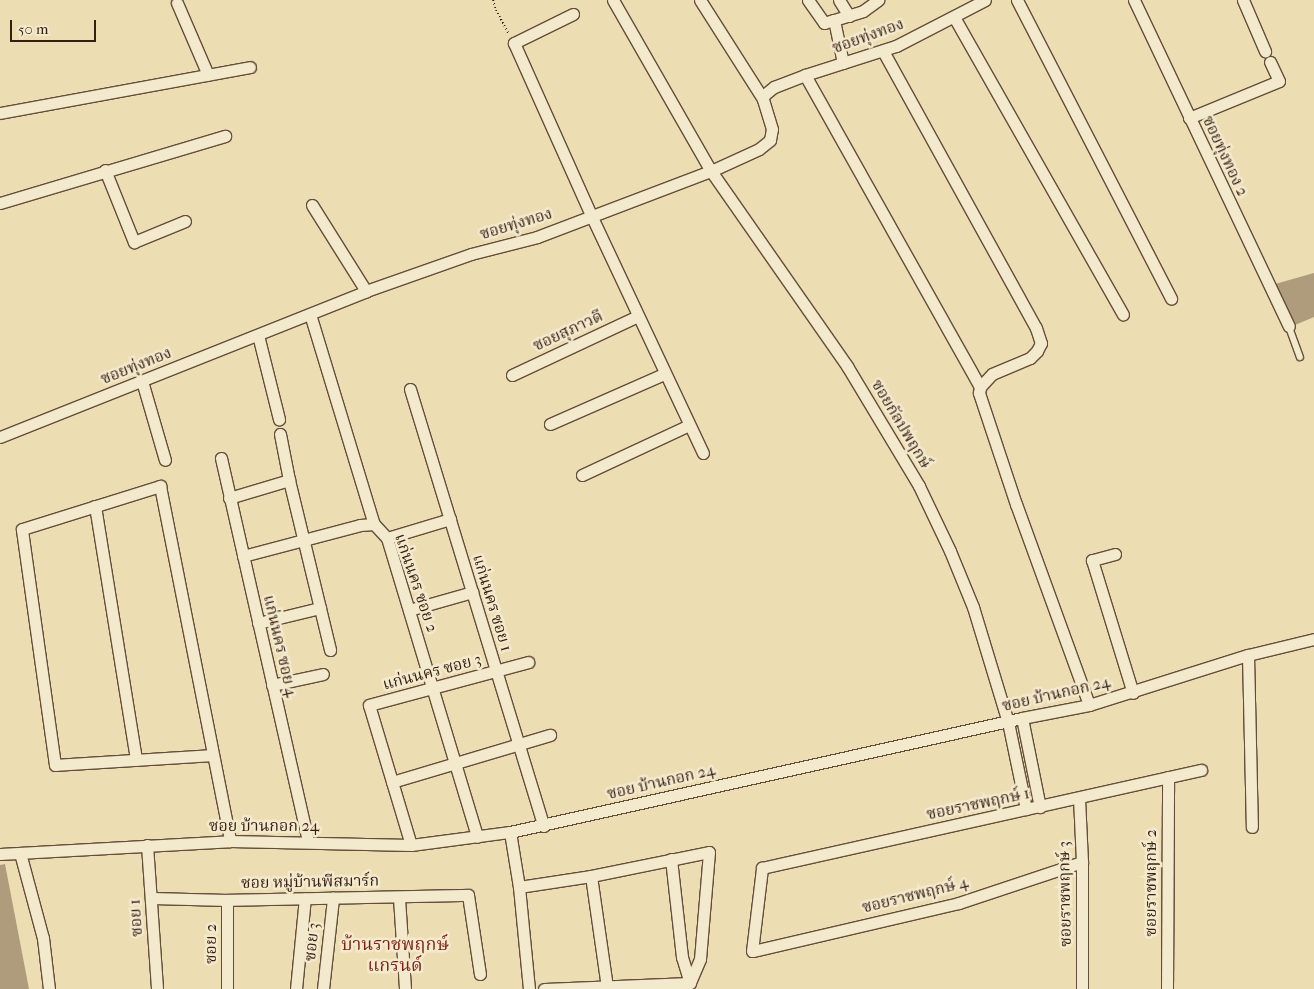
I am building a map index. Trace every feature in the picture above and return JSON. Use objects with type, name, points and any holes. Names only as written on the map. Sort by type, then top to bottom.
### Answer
[{"type":"street","name":"ซอยกัลปพฤกษ์","points":[[613,0],[711,171],[847,366],[919,486],[950,551],[973,607],[1008,722],[1026,809]]},
{"type":"street","points":[[700,0],[763,99]]},
{"type":"street","points":[[808,0],[824,23],[871,8],[878,0]]},
{"type":"street","points":[[839,0],[849,16]]},
{"type":"street","name":"ซอยทุ่งทอง","points":[[0,437],[366,291],[471,254],[537,237],[711,171],[759,149],[770,140],[772,129],[763,99],[764,95],[774,87],[805,75],[883,51],[985,0]]},
{"type":"street","points":[[1017,0],[1170,299]]},
{"type":"street","name":"ซอยทุ่งทอง 2","points":[[1134,0],[1289,326]]},
{"type":"street","points":[[1189,118],[1279,81],[1243,0]]},
{"type":"street","points":[[179,1],[208,75]]},
{"type":"street","points":[[573,14],[514,43],[664,374],[703,453]]},
{"type":"street","points":[[954,17],[1123,314]]},
{"type":"street","points":[[834,20],[843,63]]},
{"type":"street","points":[[883,51],[1036,328],[1041,343],[1037,352],[1030,358],[992,374],[980,387]]},
{"type":"street","points":[[0,114],[250,68]]},
{"type":"street","points":[[805,75],[980,387],[980,394],[1016,504],[1089,705]]},
{"type":"street","points":[[0,203],[105,170],[225,136]]},
{"type":"street","points":[[105,170],[134,242],[185,221]]},
{"type":"street","points":[[312,205],[366,291]]},
{"type":"street","name":"แก่นนคร ซอย 2","points":[[310,314],[374,524],[387,538],[477,837]]},
{"type":"street","name":"ซอยสุภาวดี","points":[[512,375],[638,316]]},
{"type":"street","points":[[258,335],[279,419]]},
{"type":"street","points":[[550,424],[664,374]]},
{"type":"street","points":[[142,381],[165,460]]},
{"type":"street","name":"แก่นนคร ซอย 1","points":[[410,389],[544,826]]},
{"type":"street","points":[[582,475],[689,425]]},
{"type":"street","points":[[280,434],[289,480],[330,650]]},
{"type":"street","name":"แก่นนคร ซอย 4","points":[[221,458],[308,841]]},
{"type":"street","points":[[229,498],[289,480]]},
{"type":"street","points":[[212,755],[56,765],[22,529],[160,486],[230,840]]},
{"type":"street","points":[[95,506],[136,760]]},
{"type":"street","points":[[387,538],[450,519]]},
{"type":"street","points":[[243,556],[360,525],[374,524]]},
{"type":"street","points":[[1115,554],[1092,560],[1133,693]]},
{"type":"street","points":[[409,610],[472,592]]},
{"type":"street","points":[[258,623],[320,608]]},
{"type":"street","name":"ซอย บ้านกอก 24","points":[[0,854],[230,840],[411,845],[510,832],[544,826],[1022,718],[1089,705],[1133,693],[1248,655],[1314,638]]},
{"type":"street","points":[[1248,655],[1252,827]]},
{"type":"street","name":"แก่นนคร ซอย 3","points":[[411,845],[369,705],[528,662]]},
{"type":"street","points":[[272,685],[322,674]]},
{"type":"street","points":[[1022,718],[1040,806]]},
{"type":"street","points":[[392,782],[550,734]]},
{"type":"street","name":"ซอยราชพฤกษ์ 1","points":[[752,951],[762,868],[1201,770]]},
{"type":"street","name":"ซอยราชพฤกษ์ 2","points":[[1167,989],[1168,777]]},
{"type":"street","name":"ซอยราชพฤกษ์ 3","points":[[1079,798],[1082,862],[1082,989]]},
{"type":"street","points":[[510,832],[518,888],[528,989]]},
{"type":"street","name":"ซอย 1","points":[[147,846],[157,989]]},
{"type":"street","points":[[518,888],[591,876],[709,852],[700,959],[690,983]]},
{"type":"street","points":[[20,853],[43,938],[49,989]]},
{"type":"street","points":[[671,859],[682,957],[690,983]]},
{"type":"street","name":"ซอยราชพฤกษ์ 4","points":[[752,951],[959,903],[1082,862]]},
{"type":"street","points":[[591,876],[607,987]]},
{"type":"street","name":"ซอย หมู่บ้านพีสมาร์ก","points":[[152,898],[227,900],[399,898],[468,895],[480,974]]},
{"type":"street","name":"ซอย 3","points":[[296,989],[305,898]]},
{"type":"street","name":"ซอย 3","points":[[323,989],[333,898]]},
{"type":"street","points":[[399,898],[405,989]]},
{"type":"street","name":"ซอย 2","points":[[227,900],[227,989]]},
{"type":"street","points":[[544,989],[690,983]]},
{"type":"lane","points":[[1289,326],[1300,357]]},
{"type":"path","points":[[493,0],[496,10],[514,43]]},
{"type":"shaded area","points":[[1314,273],[1314,317],[1295,325],[1275,284]]},
{"type":"shaded area","points":[[5,864],[29,989],[0,989],[0,865]]},
{"type":"district","name":"บ้านราชพฤกษ์ แกรนด์","points":[[395,956]]}]
